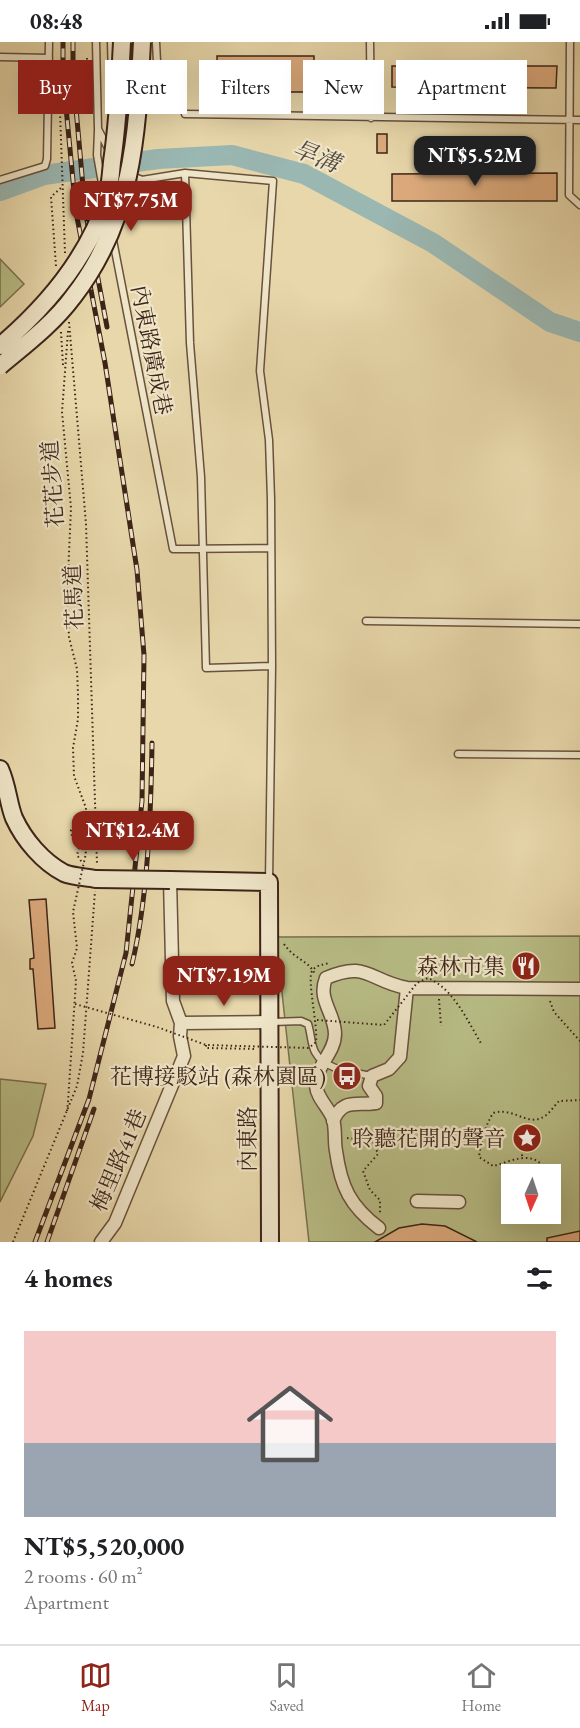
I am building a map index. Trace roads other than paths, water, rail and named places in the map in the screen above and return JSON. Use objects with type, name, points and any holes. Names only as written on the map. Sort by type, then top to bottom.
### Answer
[{"type":"street","points":[[0,345],[26,324],[59,288],[85,249],[107,197],[118,121],[122,42]]},
{"type":"street","points":[[0,366],[37,335],[73,298],[108,244],[123,203],[138,125],[142,42]]},
{"type":"street","points":[[0,769],[13,816],[24,837],[45,859],[66,874],[96,879],[269,882]]},
{"type":"street","name":"梅里路41巷","points":[[101,1242],[115,1223],[184,1056],[180,1036],[181,1023],[173,1001],[170,880]]},
{"type":"street","name":"內東路","points":[[269,882],[270,1242]]},
{"type":"street","points":[[380,1228],[365,1218],[342,1187],[333,1121],[316,1085],[322,1061],[332,1047],[335,1036],[333,1019],[325,1008],[322,987],[326,978],[346,970],[360,969],[394,986],[408,988],[580,989]]},
{"type":"street","points":[[333,1121],[339,1109],[345,1105],[376,1103],[376,1096],[369,1086],[372,1076],[389,1069],[400,1057],[408,988]]},
{"type":"street","points":[[181,1023],[268,1022]]},
{"type":"street","points":[[417,1201],[459,1202]]},
{"type":"lane","points":[[0,180],[45,166],[49,42]]},
{"type":"lane","points":[[96,42],[98,129],[118,169],[142,180],[185,173],[273,181],[260,371],[269,440],[271,548],[273,666],[269,882]]},
{"type":"lane","points":[[111,42],[112,60]]},
{"type":"lane","points":[[156,42],[157,60]]},
{"type":"lane","points":[[370,42],[371,118]]},
{"type":"lane","points":[[570,42],[569,195],[580,205]]},
{"type":"lane","points":[[0,57],[49,58]]},
{"type":"lane","points":[[107,147],[114,123],[114,114]]},
{"type":"lane","points":[[114,123],[120,114]]},
{"type":"lane","points":[[185,114],[580,120]]},
{"type":"lane","name":"內東路廣成巷","points":[[98,129],[97,155],[173,549],[271,548]]},
{"type":"lane","name":"內東路廣成巷","points":[[185,173],[190,343],[201,477],[201,549],[206,668],[273,666]]},
{"type":"lane","points":[[366,621],[580,624]]},
{"type":"lane","points":[[458,754],[580,755]]},
{"type":"lane","points":[[268,1022],[301,1021],[308,1024],[314,1052],[322,1061],[335,1068],[372,1076]]},
{"type":"waterway","name":"旱溝","points":[[0,191],[44,175],[158,159],[232,155],[304,174],[433,243],[550,322],[580,332]]},
{"type":"railway","points":[[35,1242],[89,1099],[126,953],[142,801],[144,655],[137,570],[105,363],[76,212],[63,76],[63,42]]},
{"type":"railway","points":[[73,42],[73,75],[85,209],[107,327]]},
{"type":"railway","points":[[132,964],[145,883],[152,743]]},
{"type":"railway","points":[[47,1242],[94,1109]]},
{"type":"place","name":"森林市集","points":[[526,966]]},
{"type":"place","name":"花博接駁站 (森林園區)","points":[[347,1076]]},
{"type":"place","name":"聆聽花開的聲音","points":[[527,1138]]}]
